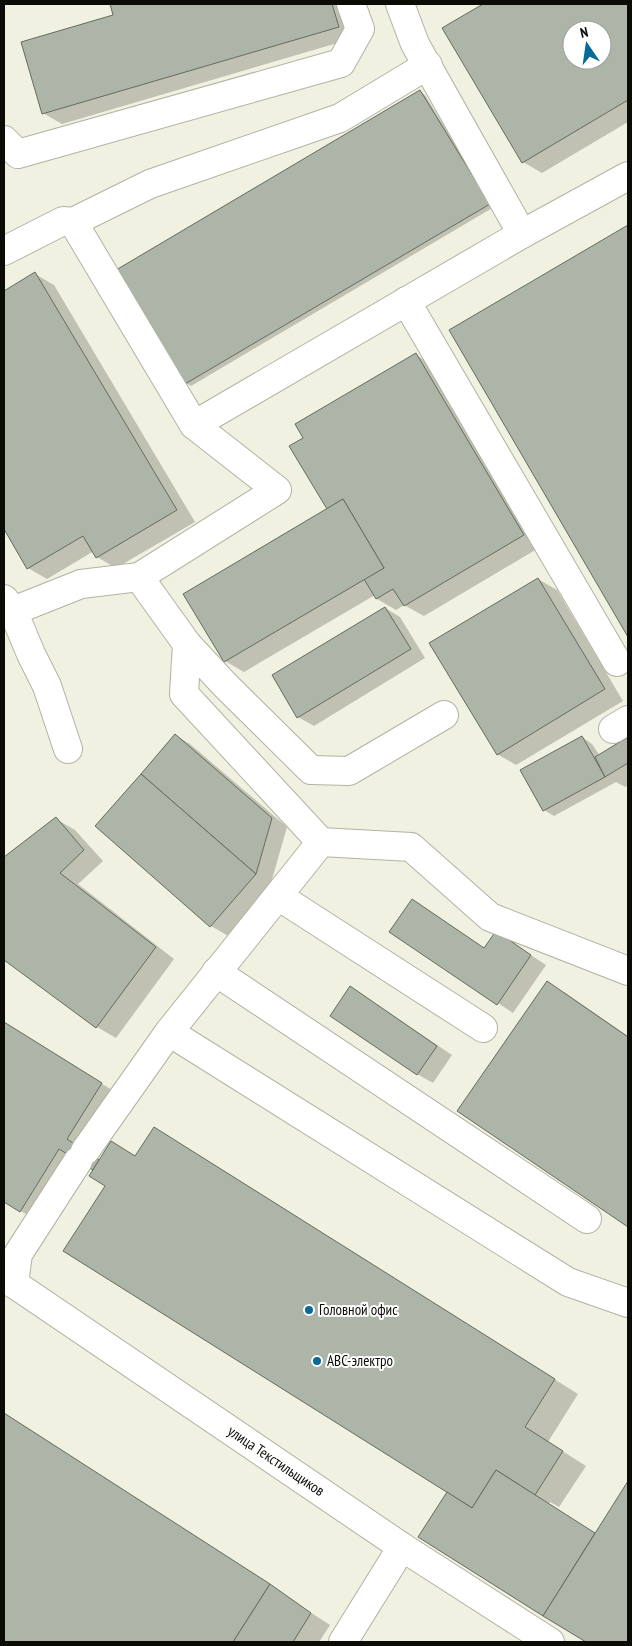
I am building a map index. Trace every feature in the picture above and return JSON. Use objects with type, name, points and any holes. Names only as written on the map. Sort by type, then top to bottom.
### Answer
[{"type":"street","points":[[4,140],[18,154],[341,63],[360,28],[351,4]]},
{"type":"street","points":[[400,4],[415,44],[522,234]]},
{"type":"street","points":[[4,251],[63,220],[73,222],[150,184],[340,118],[428,65]]},
{"type":"street","points":[[194,426],[522,234],[628,176]]},
{"type":"street","points":[[68,749],[48,686],[8,605],[81,584],[139,577],[276,490],[194,426],[73,222]]},
{"type":"street","points":[[406,301],[617,662]]},
{"type":"street","points":[[139,577],[187,644],[225,685],[311,770],[348,771],[444,715]]},
{"type":"street","points":[[187,644],[184,694],[321,842],[411,847],[490,916],[628,971]]},
{"type":"street","points":[[9,1280],[18,1254],[82,1156],[169,1032],[321,842]]},
{"type":"street","points":[[278,896],[483,1028]]},
{"type":"street","points":[[216,972],[586,1219]]},
{"type":"street","points":[[169,1032],[568,1282],[628,1303]]},
{"type":"street","name":"улица Текстильщиков","points":[[9,1280],[402,1547],[550,1642]]},
{"type":"street","points":[[343,1642],[402,1547]]},
{"type":"building","points":[[110,4],[332,4],[339,27],[42,114],[21,42],[113,15]]},
{"type":"building","points":[[483,4],[628,4],[628,100],[522,163],[442,28]]},
{"type":"building","points":[[420,90],[490,204],[185,384],[116,270]]},
{"type":"building","points":[[628,225],[628,637],[449,330]]},
{"type":"building","points":[[35,272],[177,510],[96,558],[83,536],[27,569],[4,529],[4,291]]},
{"type":"building","points":[[416,353],[524,535],[404,606],[393,589],[376,599],[364,579],[384,568],[343,499],[327,509],[289,446],[303,438],[295,424]]},
{"type":"building","points":[[343,499],[384,568],[224,662],[183,594]]},
{"type":"building","points":[[538,578],[605,689],[497,755],[429,643]]},
{"type":"building","points":[[385,607],[411,649],[297,718],[272,675]]},
{"type":"building","points":[[175,734],[272,818],[256,874],[141,774]]},
{"type":"building","points":[[582,736],[605,777],[543,811],[520,770]]},
{"type":"building","points":[[628,737],[628,763],[605,777],[595,757]]},
{"type":"building","points":[[141,774],[256,874],[210,927],[95,826]]},
{"type":"building","points":[[56,817],[84,850],[60,873],[156,947],[96,1028],[4,960],[4,857]]},
{"type":"building","points":[[412,899],[484,948],[496,931],[531,955],[497,1005],[389,932]]},
{"type":"building","points":[[547,981],[628,1037],[628,1227],[457,1111]]},
{"type":"building","points":[[350,986],[437,1046],[417,1075],[330,1016]]},
{"type":"building","points":[[4,1022],[102,1083],[67,1139],[99,1160],[93,1170],[59,1149],[20,1212],[4,1202]]},
{"type":"building","points":[[154,1127],[555,1379],[525,1427],[563,1451],[535,1495],[496,1470],[472,1508],[63,1251],[105,1186],[89,1176],[111,1141],[135,1156]]},
{"type":"building","points":[[4,1413],[270,1584],[233,1642],[4,1642]]},
{"type":"building","points":[[496,1470],[595,1533],[543,1616],[418,1537],[447,1492],[472,1508]]},
{"type":"building","points":[[628,1481],[628,1642],[586,1642],[543,1616]]},
{"type":"building","points":[[270,1584],[311,1613],[293,1642],[233,1642]]},
{"type":"place","name":"Головной офис","points":[[309,1310]]},
{"type":"place","name":"АВС-электро","points":[[317,1361]]}]
